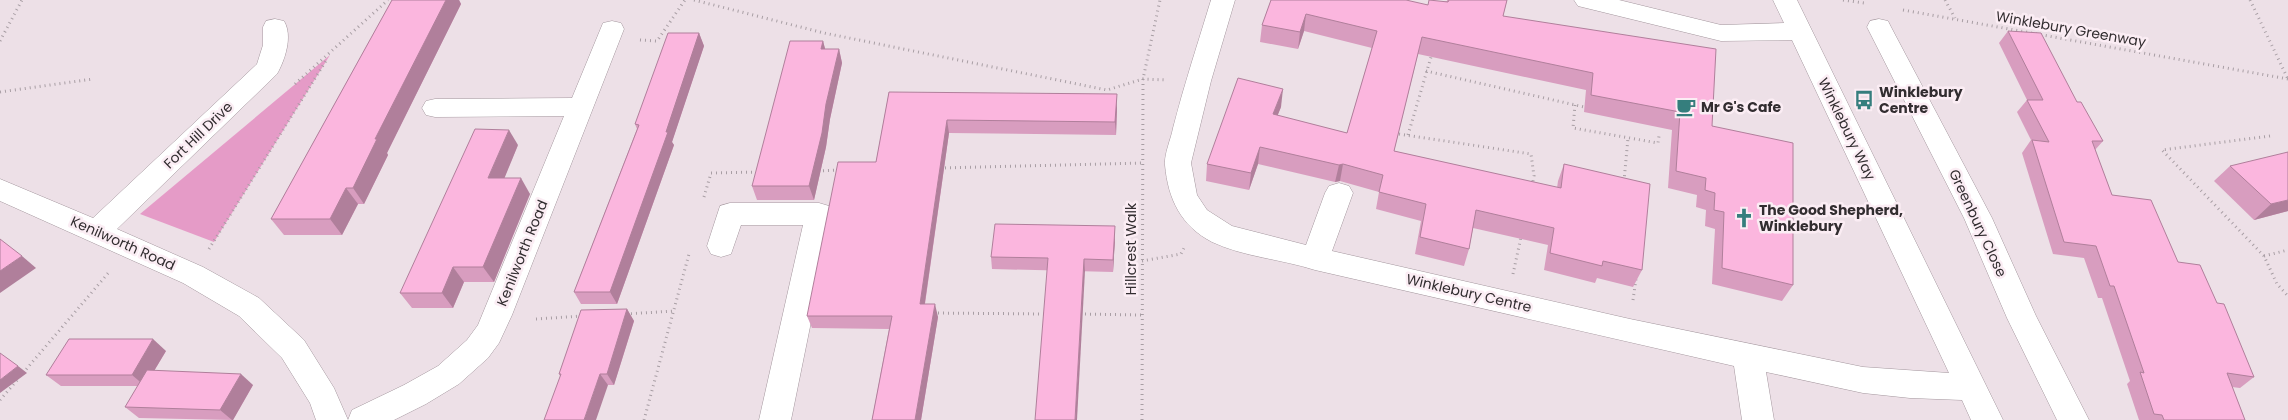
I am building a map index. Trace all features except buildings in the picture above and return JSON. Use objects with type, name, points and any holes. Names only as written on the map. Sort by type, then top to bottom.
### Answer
[{"type":"street","name":"Winklebury Centre","points":[[1223,0],[1198,81],[1178,164],[1184,197],[1197,218],[1222,234],[1248,243],[1630,331],[1863,380],[1910,385],[1971,386]]},
{"type":"street","points":[[1586,0],[1721,33],[1800,31]]},
{"type":"street","name":"Winklebury Way","points":[[1785,0],[1987,420]]},
{"type":"street","name":"Greenbury Close","points":[[1881,13],[1978,218],[2022,318],[2073,420]]},
{"type":"street","name":"Fort Hill Drive","points":[[97,231],[268,68],[275,45],[275,27]]},
{"type":"street","name":"Kenilworth Road","points":[[363,420],[430,388],[465,363],[488,334],[504,300],[610,34]]},
{"type":"street","points":[[435,108],[581,107]]},
{"type":"street","name":"Kenilworth Road","points":[[0,189],[193,275],[249,307],[293,349],[323,397],[332,420]]},
{"type":"street","points":[[1315,258],[1339,193]]},
{"type":"street","points":[[721,246],[730,214],[819,214],[775,420]]},
{"type":"street","points":[[1748,356],[1758,420]]},
{"type":"path","points":[[0,41],[22,0]]},
{"type":"path","points":[[610,34],[657,41],[685,0]]},
{"type":"path","points":[[694,0],[824,33],[1107,90],[1143,79],[1198,81]]},
{"type":"path","name":"Hillcrest Walk","points":[[1142,420],[1143,79],[1160,0]]},
{"type":"path","name":"Winklebury Greenway","points":[[1843,0],[1881,13],[1955,18],[2288,79]]},
{"type":"path","points":[[1945,0],[1955,18]]},
{"type":"path","points":[[2250,0],[2288,79]]},
{"type":"path","points":[[193,275],[330,55]]},
{"type":"path","points":[[1408,135],[1431,57]]},
{"type":"path","points":[[1426,71],[1584,107]]},
{"type":"path","points":[[0,92],[93,79]]},
{"type":"path","points":[[1574,105],[1573,128],[1658,143],[1659,136]]},
{"type":"path","points":[[1399,134],[1531,154],[1534,176],[1530,196]]},
{"type":"path","points":[[2270,136],[2162,150],[2264,256],[2276,284],[2288,296]]},
{"type":"path","points":[[1623,187],[1628,138]]},
{"type":"path","points":[[1142,262],[1181,254],[1197,218]]},
{"type":"path","points":[[1507,302],[1522,234]]},
{"type":"path","points":[[0,400],[131,246]]},
{"type":"path","points":[[2264,256],[2288,250]]},
{"type":"path","points":[[1630,331],[1636,275]]},
{"type":"path","points":[[625,314],[674,311]]},
{"type":"path","points":[[926,313],[1054,314]]},
{"type":"path","points":[[1073,314],[1142,315]]},
{"type":"path","points":[[536,319],[585,316]]},
{"type":"shaded area","points":[[330,55],[214,242],[140,214]]},
{"type":"place","name":"Winklebury Centre","points":[[1864,100]]},
{"type":"place","name":"Mr G's Cafe","points":[[1686,107]]},
{"type":"place","name":"The Good Shepherd, Winklebury","points":[[1744,218]]}]
